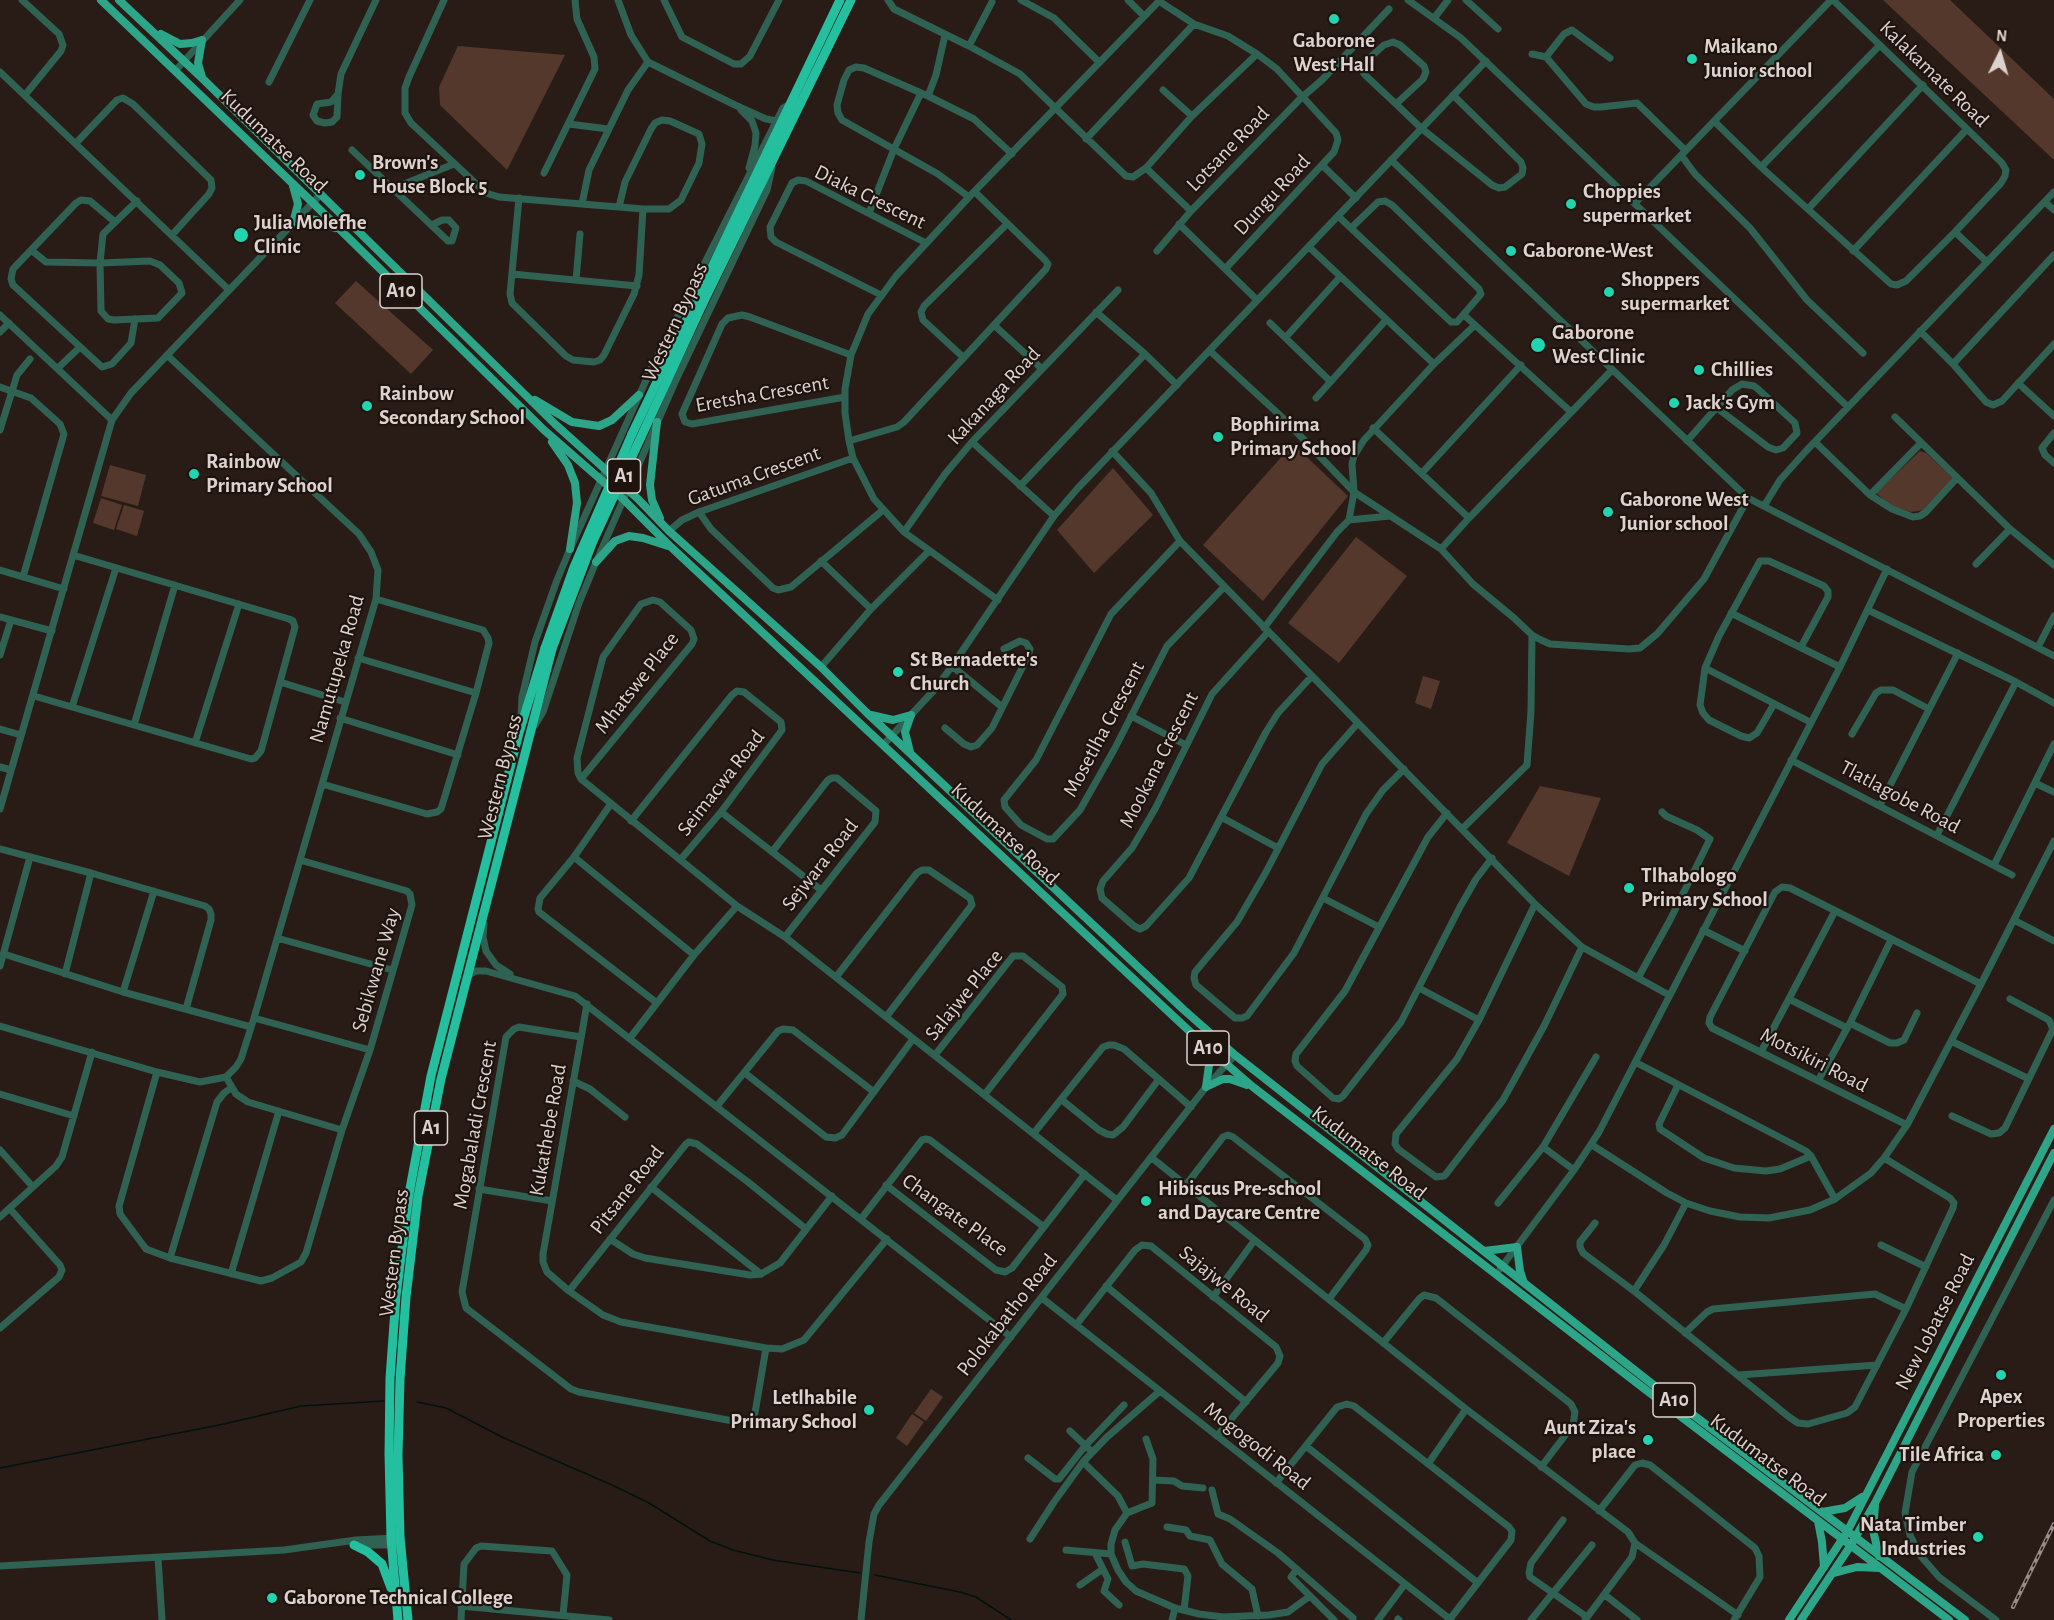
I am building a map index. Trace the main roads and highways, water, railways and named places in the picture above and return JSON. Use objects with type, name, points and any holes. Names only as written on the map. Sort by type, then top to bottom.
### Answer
[{"type":"highway","name":"Western Bypass","points":[[408,1620],[396,1541],[389,1454],[390,1378],[396,1296],[409,1194],[431,1076],[548,648],[574,567],[632,434],[840,0]]},
{"type":"highway","name":"Western Bypass","points":[[548,648],[583,563],[702,305],[851,0]]},
{"type":"highway","name":"Western Bypass","points":[[397,1620],[399,1379],[412,1244],[430,1134],[467,976],[486,910],[524,735]]},
{"type":"highway","points":[[354,1545],[368,1552],[382,1564],[389,1580],[397,1620]]},
{"type":"main road","name":"Kudumatse Road","points":[[101,0],[345,234],[544,430],[623,499],[671,547],[1201,1042],[1253,1087],[1818,1521],[1879,1557],[1965,1620]]},
{"type":"main road","name":"Kudumatse Road","points":[[119,0],[152,29],[522,392],[669,531],[820,667],[1184,1010],[1235,1055],[1651,1383],[1822,1512],[1844,1536]]},
{"type":"main road","points":[[152,29],[180,44],[202,40],[198,63],[203,79]]},
{"type":"main road","points":[[291,182],[298,204],[293,223],[308,219],[316,220],[345,234]]},
{"type":"main road","points":[[522,392],[572,422],[599,426],[612,420],[639,395]]},
{"type":"main road","points":[[657,422],[650,485],[652,500],[662,524]]},
{"type":"main road","points":[[544,430],[568,465],[575,483],[577,503],[570,549]]},
{"type":"main road","points":[[596,562],[615,541],[629,536],[671,547]]},
{"type":"main road","points":[[866,712],[883,719],[911,715],[905,732],[912,755]]},
{"type":"main road","points":[[1201,1042],[1209,1065],[1206,1087],[1215,1081],[1230,1079],[1253,1087]]},
{"type":"main road","name":"New Lobatse Road","points":[[1789,1620],[1844,1536],[2054,1129]]},
{"type":"main road","points":[[1801,1620],[1834,1573],[1875,1503],[2054,1153]]},
{"type":"main road","points":[[1484,1251],[1517,1247],[1523,1280]]},
{"type":"main road","points":[[1822,1512],[1845,1508],[1868,1491]]},
{"type":"main road","points":[[1875,1503],[1873,1530],[1879,1557]]},
{"type":"main road","points":[[1818,1521],[1824,1567]]},
{"type":"main road","name":"Kudumatse Road","points":[[1853,1542],[1879,1568],[1949,1620]]},
{"type":"main road","points":[[1834,1573],[1857,1567],[1879,1568]]},
{"type":"waterway","points":[[0,1468],[224,1424],[301,1406],[384,1401]]},
{"type":"waterway","points":[[417,1402],[446,1408],[504,1438],[612,1485],[649,1503],[710,1541],[733,1550],[773,1560],[860,1573]]},
{"type":"waterway","points":[[875,1575],[976,1597],[1011,1620]]},
{"type":"railway","points":[[2013,1607],[2054,1524]]},
{"type":"place","name":"Gaborone West Hall","points":[[1334,19]]},
{"type":"place","name":"Maikano Junior school","points":[[1692,59]]},
{"type":"place","name":"Brown's House Block 5","points":[[360,175]]},
{"type":"place","name":"Choppies supermarket","points":[[1571,204]]},
{"type":"place","name":"Julia Molefhe Clinic","points":[[241,235]]},
{"type":"place","name":"Gaborone-West","points":[[1511,251]]},
{"type":"place","name":"Shoppers supermarket","points":[[1609,292]]},
{"type":"place","name":"Gaborone West Clinic","points":[[1538,345]]},
{"type":"place","name":"Chillies","points":[[1699,370]]},
{"type":"place","name":"Jack's Gym","points":[[1674,403]]},
{"type":"place","name":"Rainbow Secondary School","points":[[367,406]]},
{"type":"place","name":"Bophirima Primary School","points":[[1218,437]]},
{"type":"place","name":"Rainbow Primary School","points":[[194,474]]},
{"type":"place","name":"Gaborone West Junior school","points":[[1608,512]]},
{"type":"place","name":"St Bernadette's Church","points":[[898,672]]},
{"type":"place","name":"Tlhabologo Primary School","points":[[1629,888]]},
{"type":"place","name":"Hibiscus Pre-school and Daycare Centre","points":[[1146,1201]]},
{"type":"place","name":"Apex Properties","points":[[2001,1375]]},
{"type":"place","name":"Letlhabile Primary School","points":[[869,1410]]},
{"type":"place","name":"Aunt Ziza's place","points":[[1648,1440]]},
{"type":"place","name":"Tile Africa","points":[[1996,1455]]},
{"type":"place","name":"Nata Timber Industries","points":[[1978,1537]]},
{"type":"place","name":"Gaborone Technical College","points":[[272,1598]]}]
